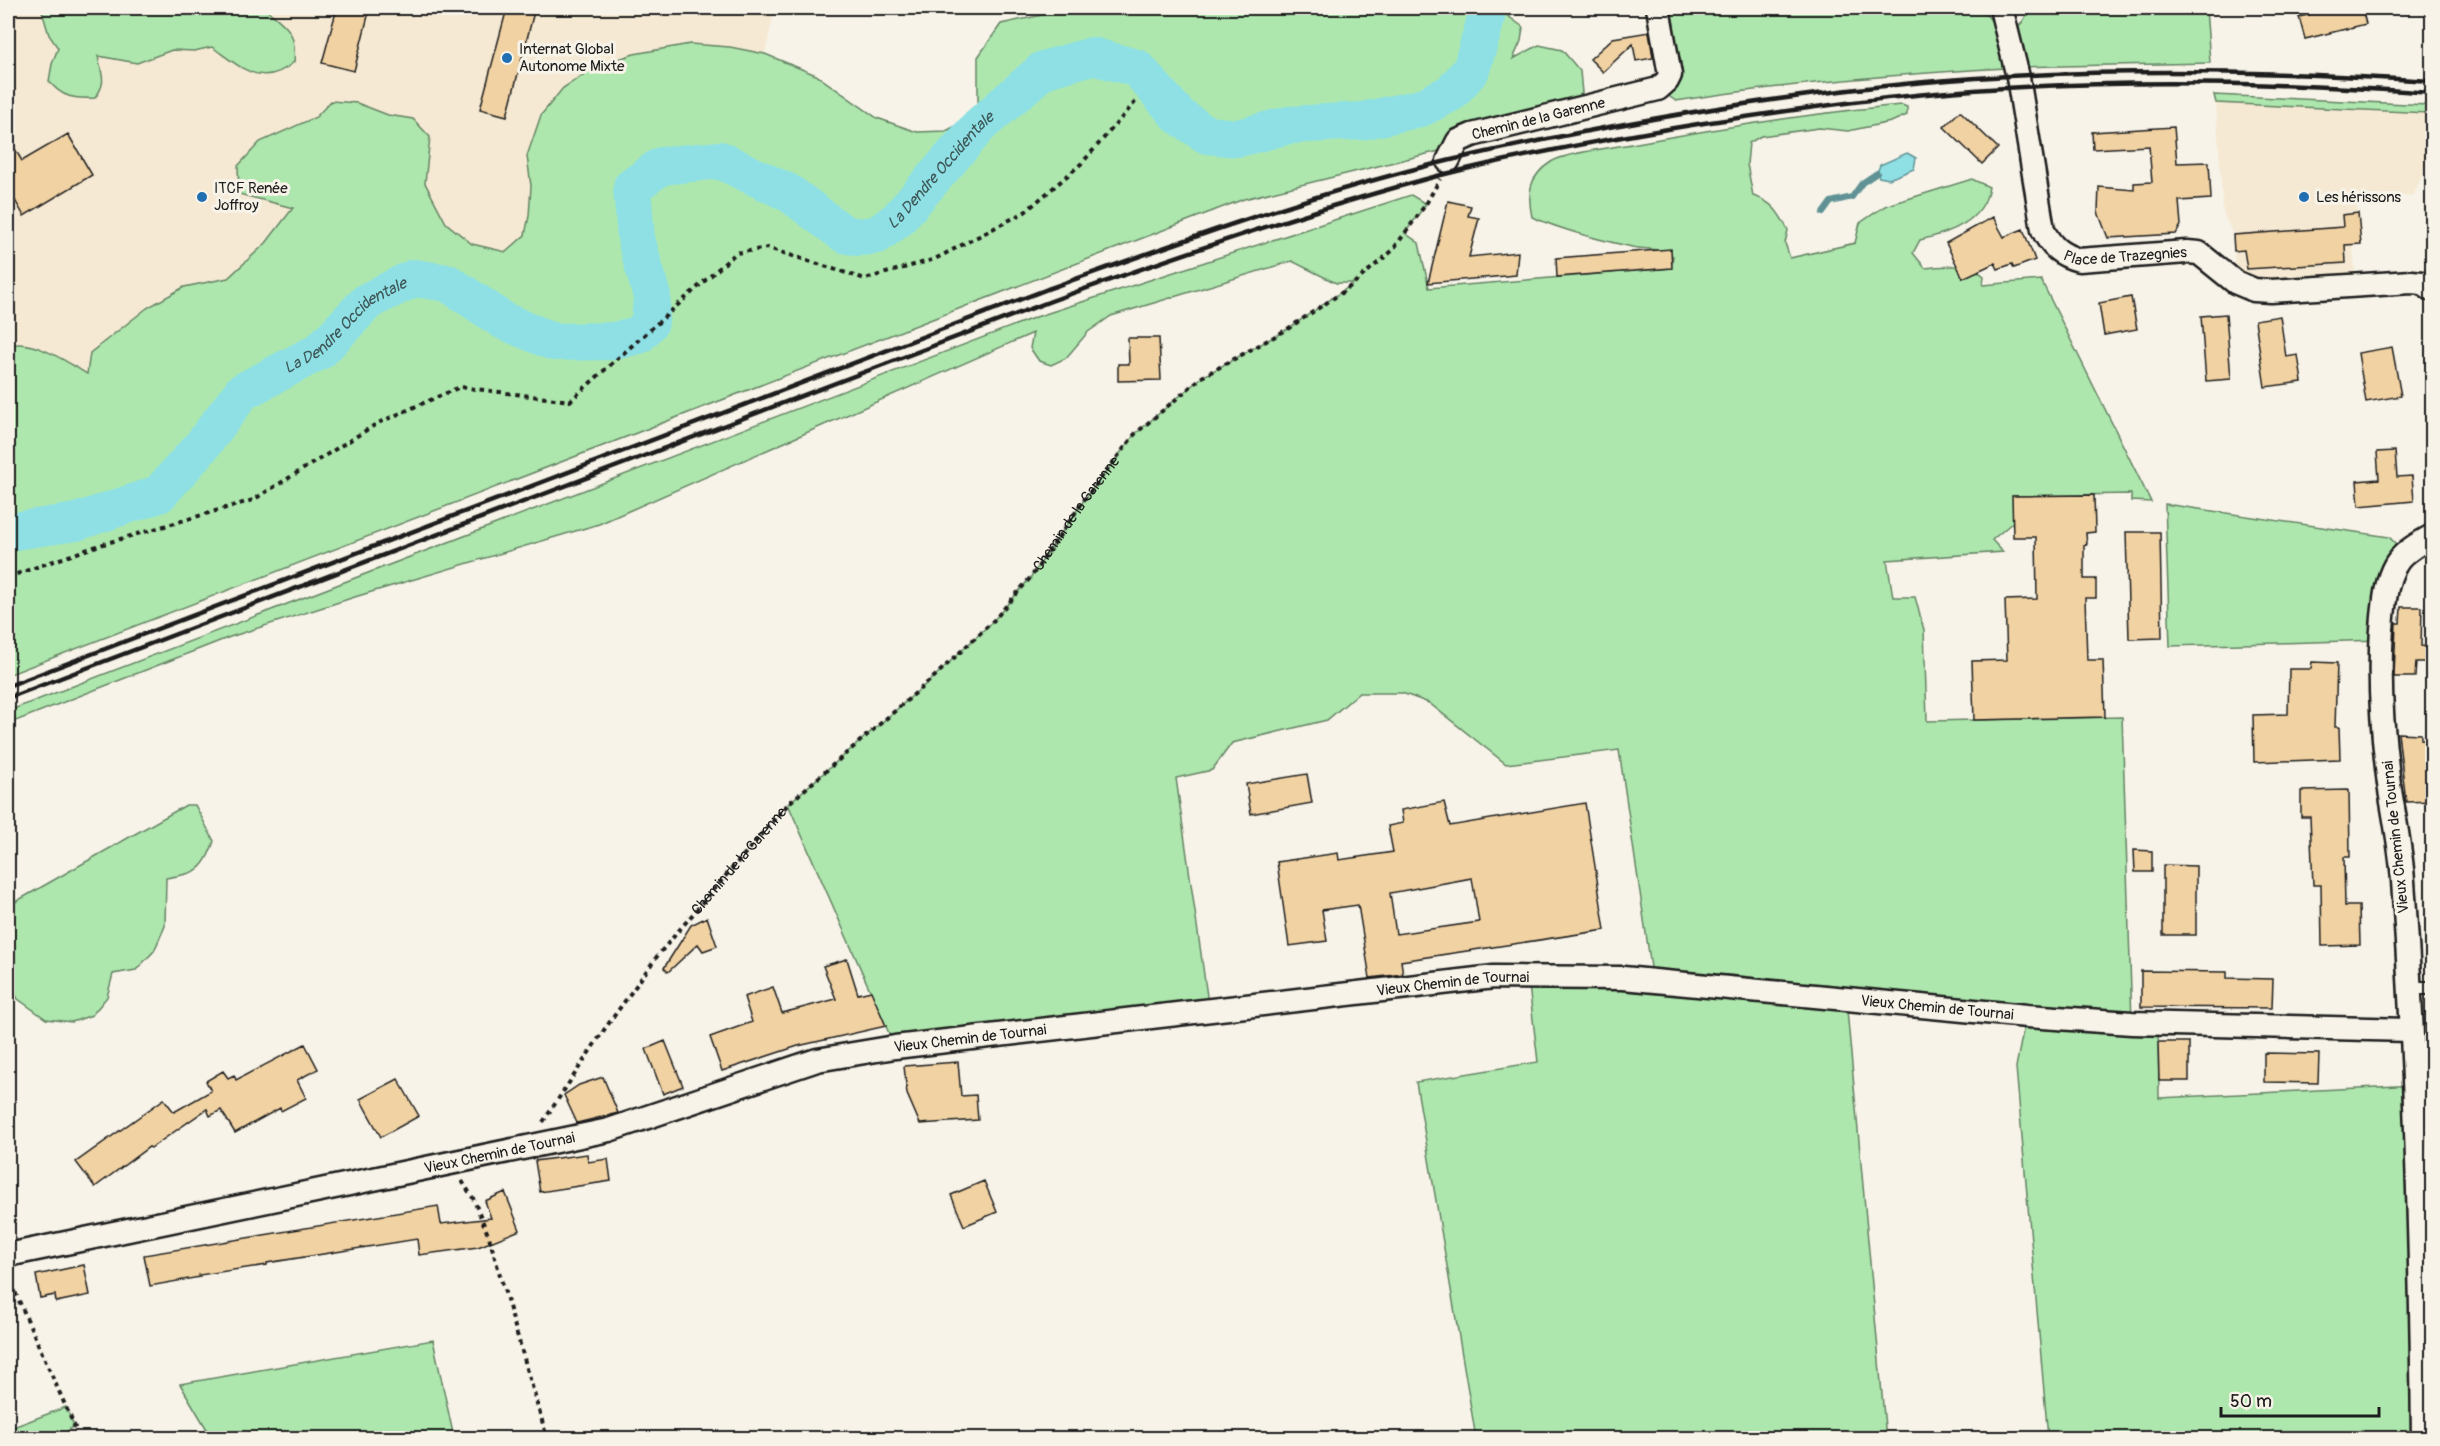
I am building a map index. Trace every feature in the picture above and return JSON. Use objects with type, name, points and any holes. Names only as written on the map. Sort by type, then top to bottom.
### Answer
[{"type":"street","name":"Chemin de la Garenne","points":[[1448,161],[1458,141],[1472,135],[1658,89],[1670,75],[1658,8]]},
{"type":"street","name":"Place de Trazegnies","points":[[2001,8],[2019,83],[2043,230],[2048,241],[2056,250],[2079,260],[2172,252],[2199,254],[2235,282],[2254,290],[2271,291],[2411,282],[2422,284],[2433,290]]},
{"type":"street","name":"Vieux Chemin de Tournai","points":[[8,1255],[609,1130],[817,1060],[895,1047],[1494,977],[1623,978],[2050,1018],[2132,1023],[2410,1030],[2403,878],[2389,781],[2381,640],[2385,597],[2396,563],[2404,552],[2433,536]]},
{"type":"street","points":[[2410,1030],[2414,1093],[2423,1438]]},
{"type":"lane","points":[[2408,988],[2433,988]]},
{"type":"path","points":[[8,577],[100,545],[253,500],[378,423],[460,387],[570,401],[736,253],[768,248],[865,279],[934,259],[1025,212],[1082,163],[1137,100]]},
{"type":"path","name":"Chemin de la Garenne","points":[[531,1147],[544,1119],[563,1089],[658,955],[789,804],[935,676],[994,620],[1030,577],[1084,500],[1135,434],[1202,377],[1286,330],[1347,289],[1392,251],[1426,204],[1436,183],[1444,175],[1448,161]]},
{"type":"path","points":[[450,1164],[473,1198],[489,1237],[512,1310],[547,1438]]},
{"type":"path","points":[[8,1275],[77,1432]]},
{"type":"shaded area","name":"ITCF Renée Joffroy","points":[[8,8],[775,8],[765,54],[730,47],[690,44],[634,54],[527,156],[531,186],[525,235],[506,252],[472,244],[446,223],[425,184],[294,208],[266,242],[228,278],[184,287],[87,374],[49,352],[8,346]]},
{"type":"shaded area","name":"Les hérissons","points":[[2216,103],[2428,113],[2427,163],[2414,195],[2357,199],[2358,213],[2353,245],[2356,286],[2271,291],[2235,270],[2233,235],[2223,212]]},
{"type":"green space","points":[[41,8],[264,8],[284,24],[292,36],[294,62],[282,70],[261,75],[241,67],[212,47],[194,51],[172,50],[137,63],[98,56],[102,78],[99,92],[95,98],[75,98],[59,91],[49,81],[58,48],[49,35]]},
{"type":"green space","points":[[1074,8],[1497,8],[1523,27],[1521,41],[1513,59],[1539,45],[1562,50],[1580,71],[1582,93],[1570,110],[1452,136],[1439,151],[1244,199],[8,675],[8,346],[17,344],[38,348],[59,357],[87,374],[90,353],[147,308],[184,287],[228,278],[266,243],[293,208],[239,194],[238,166],[260,142],[316,117],[331,101],[357,103],[388,115],[413,119],[430,137],[425,183],[446,223],[472,244],[506,252],[525,235],[531,186],[527,156],[541,115],[563,88],[597,66],[634,54],[690,44],[730,47],[765,54],[816,75],[877,118],[917,132],[946,131],[967,120],[978,102],[978,57],[1001,24]]},
{"type":"green space","points":[[1658,8],[1975,8],[1983,12],[1994,25],[2001,42],[2006,68],[1841,80],[1676,101],[1658,89],[1667,81]]},
{"type":"green space","points":[[2031,8],[2206,8],[2210,63],[2018,67],[2019,27]]},
{"type":"green space","points":[[2214,95],[2428,105],[2428,113],[2216,103]]},
{"type":"green space","points":[[1902,105],[1907,107],[1907,115],[1891,122],[1848,131],[1819,128],[1761,136],[1749,143],[1747,164],[1753,196],[1770,204],[1781,218],[1788,230],[1785,243],[1790,258],[1855,243],[1860,223],[1885,206],[1972,179],[1989,187],[1986,199],[1973,217],[1943,234],[1920,240],[1913,253],[1925,268],[1956,266],[1978,272],[1984,276],[1983,285],[2041,280],[2151,502],[2131,501],[2131,494],[2013,496],[2013,522],[1992,540],[2003,552],[1887,560],[1893,597],[1915,597],[1924,630],[1927,721],[2122,717],[2132,1022],[2158,1023],[2159,1098],[2397,1086],[2414,1086],[2415,1093],[2432,1092],[2432,1438],[2048,1438],[2016,1067],[2026,1016],[1846,999],[1886,1438],[1476,1438],[1416,1082],[1538,1062],[1528,977],[1653,981],[1619,750],[1506,764],[1429,703],[1402,693],[1359,693],[1327,720],[1232,743],[1212,770],[1176,778],[1209,1010],[895,1047],[788,804],[935,676],[994,620],[1031,577],[1084,500],[1135,434],[1202,377],[1286,330],[1354,283],[1336,283],[1292,261],[1111,316],[1088,332],[1066,358],[1051,365],[1039,361],[1030,348],[1033,333],[599,524],[230,637],[8,724],[8,711],[1036,317],[1411,195],[1426,204],[1405,233],[1419,243],[1429,288],[1671,268],[1673,256],[1667,253],[1591,237],[1532,217],[1530,193],[1538,173],[1551,162],[1587,151],[1764,122]]},
{"type":"green space","points":[[2165,504],[2389,537],[2404,552],[2381,640],[2170,646]]},
{"type":"green space","points":[[186,805],[195,805],[214,841],[207,859],[198,869],[166,878],[165,926],[154,951],[136,970],[113,974],[107,997],[92,1015],[72,1022],[46,1019],[18,999],[8,981],[8,906]]},
{"type":"green space","points":[[433,1340],[454,1438],[212,1438],[180,1384]]},
{"type":"green space","points":[[66,1407],[74,1426],[66,1432],[68,1438],[8,1438],[8,1429]]},
{"type":"water","points":[[1907,153],[1916,158],[1914,169],[1889,179],[1879,177],[1877,173],[1880,165]]},
{"type":"building","points":[[337,8],[370,8],[354,71],[322,63]]},
{"type":"building","name":"Internat Global Autonome Mixte","points":[[507,8],[535,8],[507,116],[480,109]]},
{"type":"building","points":[[2337,8],[2362,8],[2366,24],[2305,39],[2299,17]]},
{"type":"building","points":[[1649,32],[1653,58],[1636,61],[1633,44],[1603,72],[1590,59],[1613,38]]},
{"type":"building","points":[[1960,111],[1998,148],[1982,164],[1944,127]]},
{"type":"building","points":[[2174,127],[2177,163],[2209,162],[2211,199],[2179,201],[2181,225],[2176,234],[2108,238],[2098,212],[2099,187],[2134,190],[2134,183],[2152,182],[2149,146],[2093,149],[2092,132]]},
{"type":"building","points":[[68,134],[92,175],[24,216],[8,188],[8,137],[22,161]]},
{"type":"building","points":[[1448,201],[1471,206],[1468,216],[1479,218],[1469,257],[1518,252],[1516,275],[1428,283]]},
{"type":"building","points":[[2358,213],[2361,244],[2345,245],[2346,263],[2247,269],[2244,250],[2234,251],[2233,235],[2343,227],[2342,215]]},
{"type":"building","points":[[1993,217],[2004,237],[2023,229],[2035,260],[2014,268],[2012,264],[1998,269],[1995,263],[1963,278],[1946,243]]},
{"type":"building","points":[[1671,249],[1672,268],[1557,277],[1556,258]]},
{"type":"building","points":[[2131,297],[2137,329],[2104,335],[2099,303]]},
{"type":"building","points":[[2226,314],[2231,379],[2206,381],[2201,316]]},
{"type":"building","points":[[2280,316],[2286,357],[2298,355],[2302,382],[2265,387],[2255,320]]},
{"type":"building","points":[[1128,338],[1159,338],[1161,380],[1118,381],[1118,364],[1129,364]]},
{"type":"building","points":[[2392,347],[2401,396],[2366,402],[2358,353]]},
{"type":"building","points":[[2395,451],[2397,477],[2412,476],[2414,501],[2359,506],[2357,481],[2379,479],[2377,452]]},
{"type":"building","points":[[2094,495],[2095,532],[2086,533],[2087,544],[2084,545],[2084,579],[2096,579],[2096,598],[2085,598],[2087,660],[2103,660],[2105,717],[1974,720],[1972,661],[2007,660],[2005,600],[2037,599],[2036,537],[2013,537],[2012,496]]},
{"type":"building","points":[[2126,532],[2160,532],[2162,638],[2129,639]]},
{"type":"building","points":[[2401,607],[2422,607],[2421,646],[2433,647],[2433,662],[2416,662],[2415,677],[2394,677],[2396,623],[2400,623]]},
{"type":"building","points":[[2312,662],[2337,663],[2335,727],[2339,727],[2340,759],[2254,762],[2253,715],[2288,714],[2289,669],[2311,669]]},
{"type":"building","points":[[2398,733],[2421,734],[2421,740],[2433,740],[2433,801],[2406,802]]},
{"type":"building","points":[[1307,774],[1312,803],[1251,814],[1246,784]]},
{"type":"building","points":[[2349,790],[2350,857],[2344,857],[2345,906],[2359,906],[2360,945],[2322,946],[2321,885],[2313,885],[2310,817],[2301,817],[2301,791]]},
{"type":"building","points":[[1444,802],[1450,826],[1585,803],[1605,930],[1401,961],[1403,974],[1370,978],[1358,905],[1322,910],[1327,941],[1289,946],[1277,862],[1338,853],[1339,860],[1393,852],[1388,826],[1403,823],[1401,810]],"holes":[[[1472,878],[1479,922],[1396,934],[1390,893]]]},
{"type":"building","points":[[2134,850],[2152,851],[2152,872],[2135,872]]},
{"type":"building","points":[[2163,865],[2196,866],[2196,935],[2163,935]]},
{"type":"building","points":[[707,917],[717,946],[703,951],[698,944],[668,972],[664,968],[691,925]]},
{"type":"building","points":[[847,959],[858,994],[871,991],[886,1026],[798,1046],[722,1071],[710,1037],[752,1022],[744,997],[773,987],[782,1013],[836,999],[823,966]]},
{"type":"building","points":[[2141,971],[2227,972],[2227,978],[2273,979],[2272,1008],[2141,1007]]},
{"type":"building","points":[[665,1041],[683,1086],[663,1094],[646,1049]]},
{"type":"building","points":[[2158,1042],[2189,1042],[2189,1081],[2159,1081]]},
{"type":"building","points":[[305,1044],[318,1069],[297,1080],[306,1098],[281,1111],[280,1108],[235,1133],[221,1110],[210,1116],[207,1109],[151,1148],[149,1147],[95,1187],[76,1162],[164,1099],[174,1112],[211,1091],[206,1081],[223,1071],[228,1078],[234,1075],[236,1080]]},
{"type":"building","points":[[2264,1053],[2319,1054],[2318,1083],[2264,1082]]},
{"type":"building","points":[[958,1062],[961,1096],[976,1095],[978,1120],[920,1124],[907,1094],[904,1066]]},
{"type":"building","points":[[603,1077],[618,1113],[577,1123],[564,1095],[579,1085]]},
{"type":"building","points":[[398,1079],[419,1116],[381,1137],[360,1099]]},
{"type":"building","points":[[587,1154],[588,1162],[608,1159],[611,1181],[540,1192],[535,1161]]},
{"type":"building","points":[[984,1181],[997,1212],[964,1226],[951,1195]]},
{"type":"building","points":[[505,1192],[520,1230],[478,1247],[419,1255],[417,1239],[267,1263],[267,1265],[199,1275],[200,1277],[150,1286],[144,1255],[438,1206],[441,1224],[491,1218],[485,1201]]},
{"type":"building","points":[[84,1265],[90,1295],[56,1302],[55,1295],[40,1298],[36,1275]]},
{"type":"waterway","name":"La Dendre Occidentale","points":[[8,532],[76,522],[159,494],[201,447],[242,392],[320,351],[368,301],[414,278],[448,283],[504,321],[554,342],[614,341],[639,335],[650,322],[652,296],[636,239],[632,187],[661,166],[720,160],[789,193],[844,234],[859,237],[877,235],[897,220],[979,126],[1043,70],[1092,56],[1137,68],[1179,116],[1207,135],[1238,138],[1289,125],[1362,121],[1421,108],[1451,93],[1471,70],[1486,19],[1486,8]]},
{"type":"waterway","points":[[1823,213],[1831,202],[1852,197],[1862,183],[1877,173]]},
{"type":"railway","points":[[8,686],[1045,290],[1297,203],[1451,160],[1566,135],[1681,114],[1797,96],[1914,83],[2108,72],[2303,74],[2432,81]]},
{"type":"railway","points":[[8,698],[1051,301],[1244,234],[1441,175],[1569,147],[1698,124],[1916,95],[2045,86],[2174,83],[2303,86],[2432,93]]},
{"type":"place","name":"Internat Global Autonome Mixte","points":[[507,58]]},
{"type":"place","name":"ITCF Renée Joffroy","points":[[202,197]]},
{"type":"place","name":"Les hérissons","points":[[2304,197]]}]
